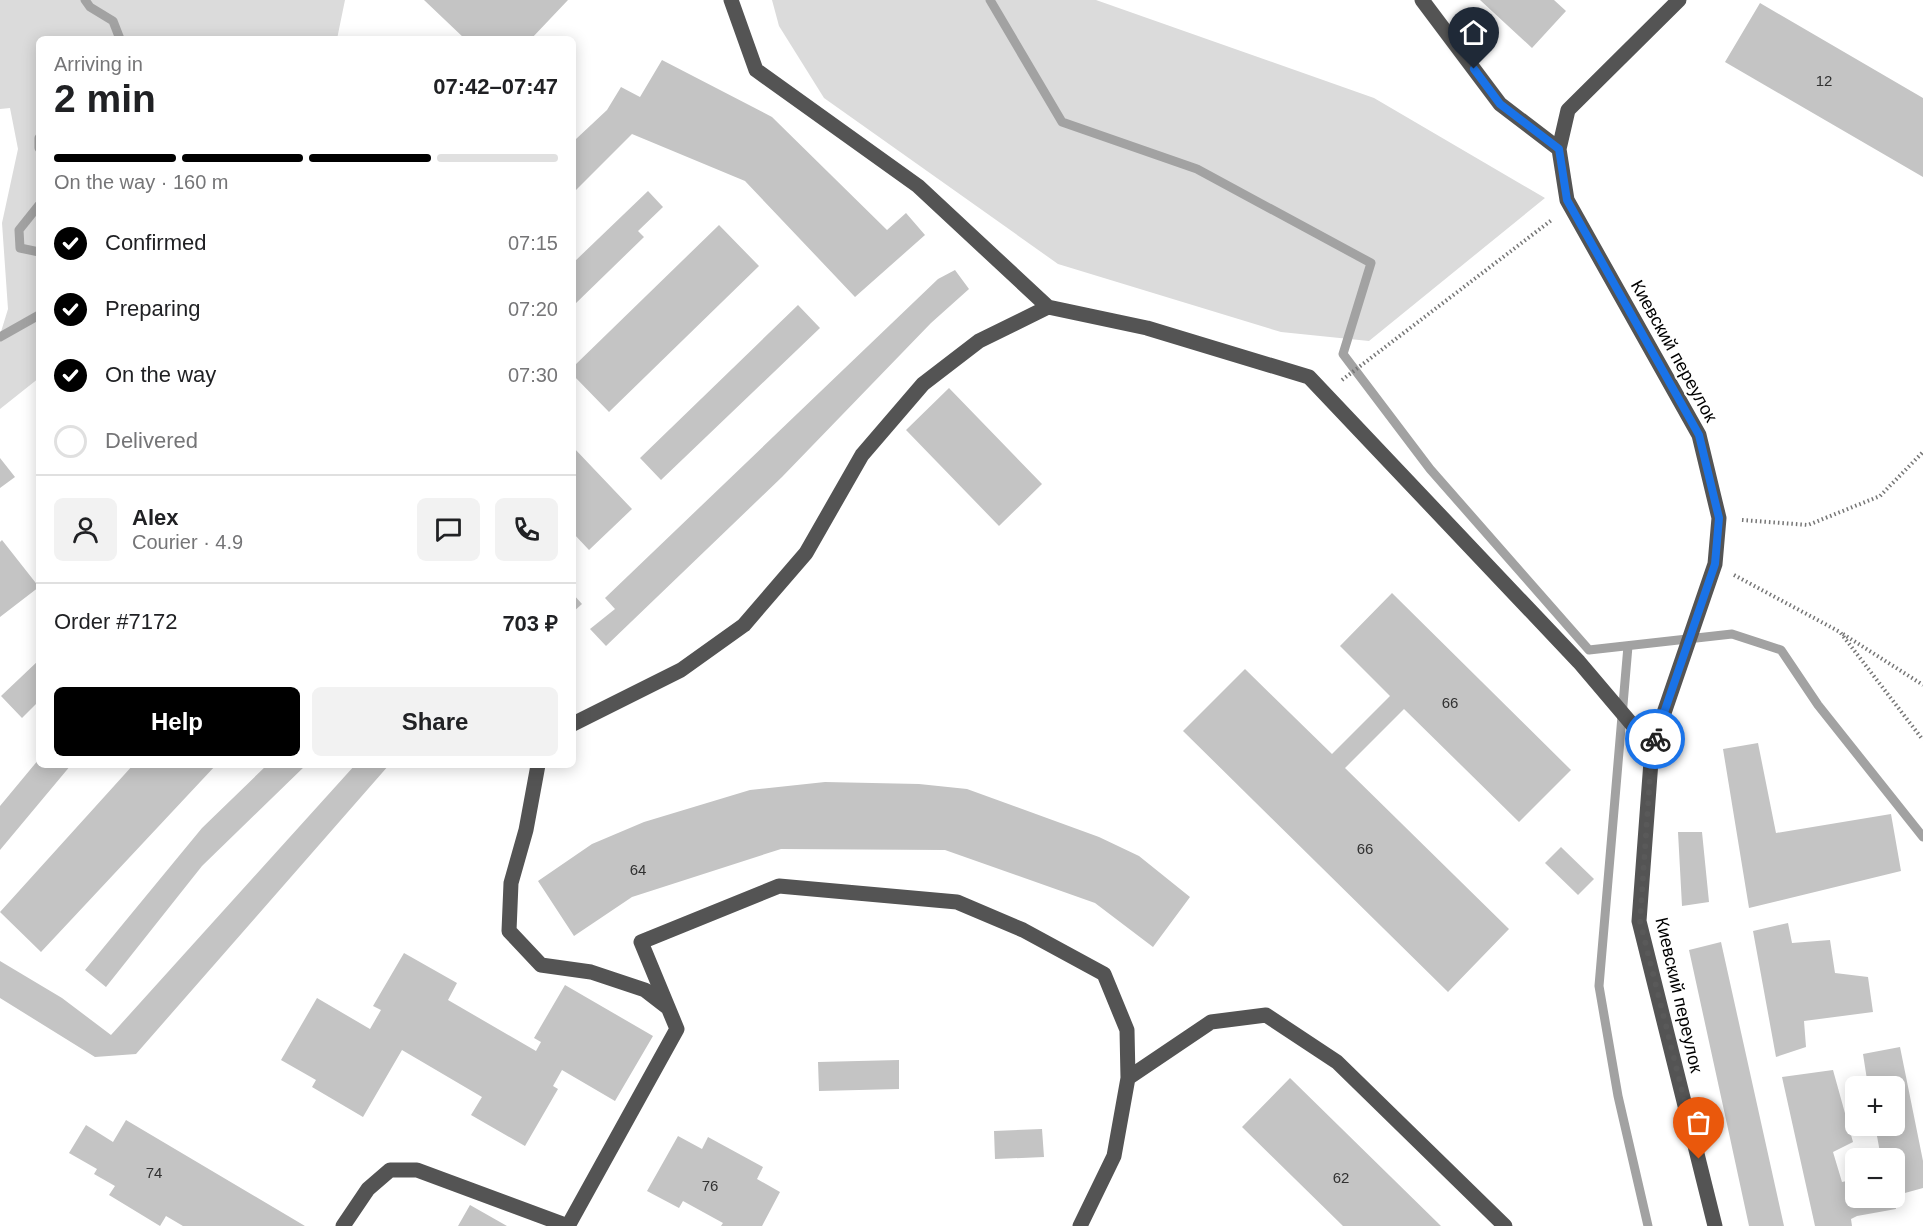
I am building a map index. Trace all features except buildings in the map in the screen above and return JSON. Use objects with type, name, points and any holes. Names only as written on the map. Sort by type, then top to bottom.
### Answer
[{"type":"street","points":[[731,0],[756,70],[918,186],[1048,307],[1147,328],[1309,377],[1571,653],[1652,748]]},
{"type":"street","points":[[1422,0],[1500,104],[1559,149]]},
{"type":"street","name":"Киевский переулок","points":[[1679,0],[1568,110],[1559,149],[1567,200],[1699,435],[1719,518],[1715,564],[1652,748],[1640,921],[1715,1226]]},
{"type":"street","points":[[576,722],[681,670],[744,625],[806,553],[862,455],[923,384],[979,341],[1048,307]]},
{"type":"street","points":[[537,768],[526,830],[511,883],[509,930],[541,965],[602,975],[645,990],[669,1008]]},
{"type":"street","points":[[343,1226],[368,1189],[390,1170],[417,1170],[568,1226],[677,1029],[641,942],[779,886],[957,902],[1023,930],[1104,974],[1127,1030],[1128,1078],[1114,1156],[1080,1226]]},
{"type":"street","points":[[1128,1078],[1211,1022],[1266,1015],[1337,1062],[1505,1226]]},
{"type":"path","points":[[1338,383],[1571,206]]},
{"type":"path","points":[[1719,518],[1808,525],[1880,496],[1923,452]]},
{"type":"path","points":[[1715,564],[1840,632],[1923,685]]},
{"type":"path","points":[[1840,632],[1923,740]]},
{"type":"shaded area","points":[[0,0],[345,0],[338,36],[36,36],[36,380],[0,409],[0,335],[8,309],[2,223],[18,149],[10,108],[0,109]]},
{"type":"shaded area","points":[[772,0],[1096,0],[1374,98],[1545,198],[1369,341],[1281,332],[1058,264],[824,98],[779,26]]},
{"type":"waterway","points":[[85,0],[90,7],[113,21],[119,36]]},
{"type":"waterway","points":[[990,0],[1062,122],[1197,169],[1371,263],[1343,354],[1430,469],[1589,650],[1732,634],[1781,650],[1818,705],[1923,837]]},
{"type":"waterway","points":[[36,209],[19,230],[20,248],[36,251]]},
{"type":"waterway","points":[[0,337],[36,317]]},
{"type":"waterway","points":[[1628,646],[1599,986],[1618,1096],[1648,1226]]},
{"type":"way so far","points":[[1655,739],[1652,748],[1640,921],[1699,1159]]},
{"type":"route","points":[[1474,69],[1500,104],[1559,149],[1567,200],[1699,435],[1719,518],[1715,564],[1655,739]]}]
